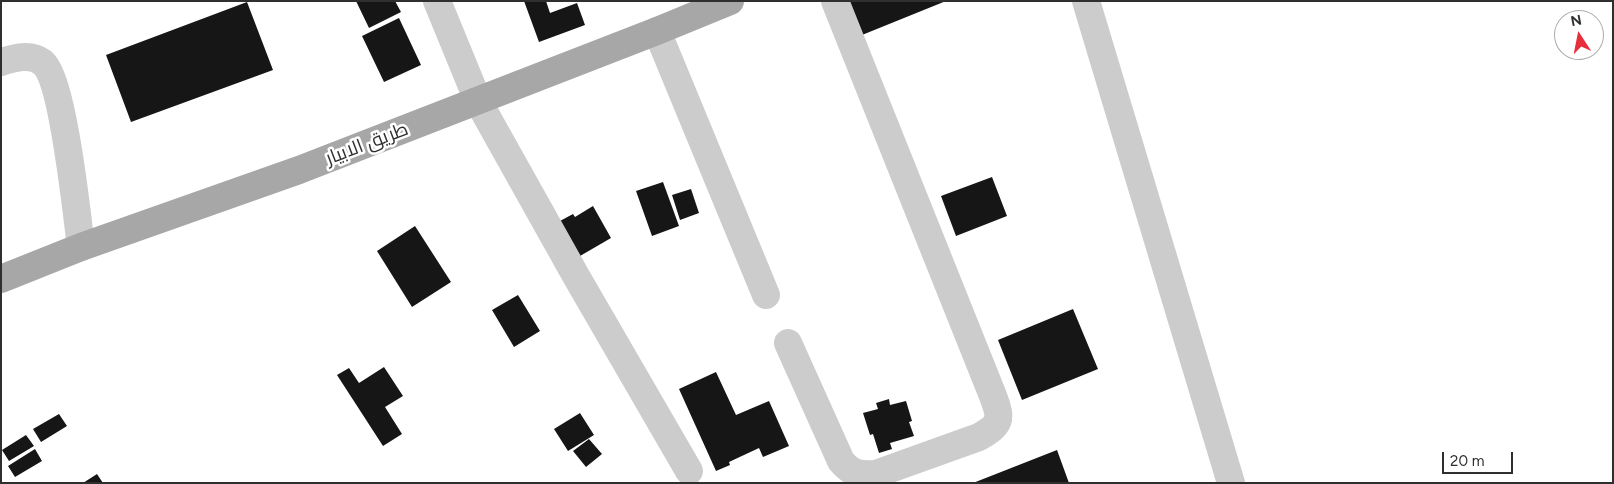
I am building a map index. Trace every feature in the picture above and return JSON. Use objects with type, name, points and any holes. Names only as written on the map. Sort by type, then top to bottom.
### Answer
[{"type":"main road","name":"طريق الابيار","points":[[1,279],[81,248],[299,170],[657,31],[723,3]]},
{"type":"street","points":[[438,1],[478,101],[576,276],[689,471]]},
{"type":"street","points":[[788,343],[840,461],[848,470],[856,473],[865,475],[876,474],[979,437],[993,428],[998,420],[998,409],[993,396],[835,1]]},
{"type":"street","points":[[1086,1],[1231,483]]},
{"type":"street","points":[[657,31],[766,294]]},
{"type":"street","points":[[1,62],[18,57],[34,58],[43,63],[55,84],[66,138],[81,248]]},
{"type":"building","points":[[356,1],[395,1],[401,12],[369,28]]},
{"type":"building","points":[[524,1],[546,1],[550,13],[577,3],[585,25],[539,42]]},
{"type":"building","points":[[849,1],[946,1],[862,35]]},
{"type":"building","points":[[247,2],[273,70],[131,122],[106,55]]},
{"type":"building","points":[[399,18],[421,65],[384,82],[362,36]]},
{"type":"building","points":[[992,177],[1007,216],[956,236],[941,196]]},
{"type":"building","points":[[663,182],[679,226],[652,236],[636,191]]},
{"type":"building","points":[[691,189],[699,213],[680,220],[672,195]]},
{"type":"building","points":[[593,206],[611,238],[580,256],[560,221],[573,214],[575,217]]},
{"type":"building","points":[[415,226],[451,282],[412,307],[377,251]]},
{"type":"building","points":[[518,295],[540,331],[514,347],[492,310]]},
{"type":"building","points":[[1073,309],[1098,369],[1022,400],[998,340]]},
{"type":"building","points":[[384,367],[403,396],[385,407],[402,434],[383,446],[337,375],[349,368],[359,383]]},
{"type":"building","points":[[716,372],[736,415],[769,401],[789,446],[763,457],[759,448],[729,462],[730,465],[716,471],[679,389]]},
{"type":"building","points":[[889,399],[890,405],[906,401],[912,421],[909,422],[914,436],[890,443],[892,449],[879,453],[873,434],[870,435],[863,413],[878,409],[876,403]]},
{"type":"building","points":[[580,413],[594,435],[568,451],[554,429]]},
{"type":"building","points":[[59,414],[67,426],[41,442],[33,429]]},
{"type":"building","points":[[26,435],[34,446],[9,461],[2,450]]},
{"type":"building","points":[[589,439],[602,454],[586,467],[573,451]]},
{"type":"building","points":[[35,449],[42,461],[15,477],[8,466]]},
{"type":"building","points":[[1057,450],[1069,483],[973,483]]},
{"type":"building","points":[[97,474],[103,483],[83,483]]}]
